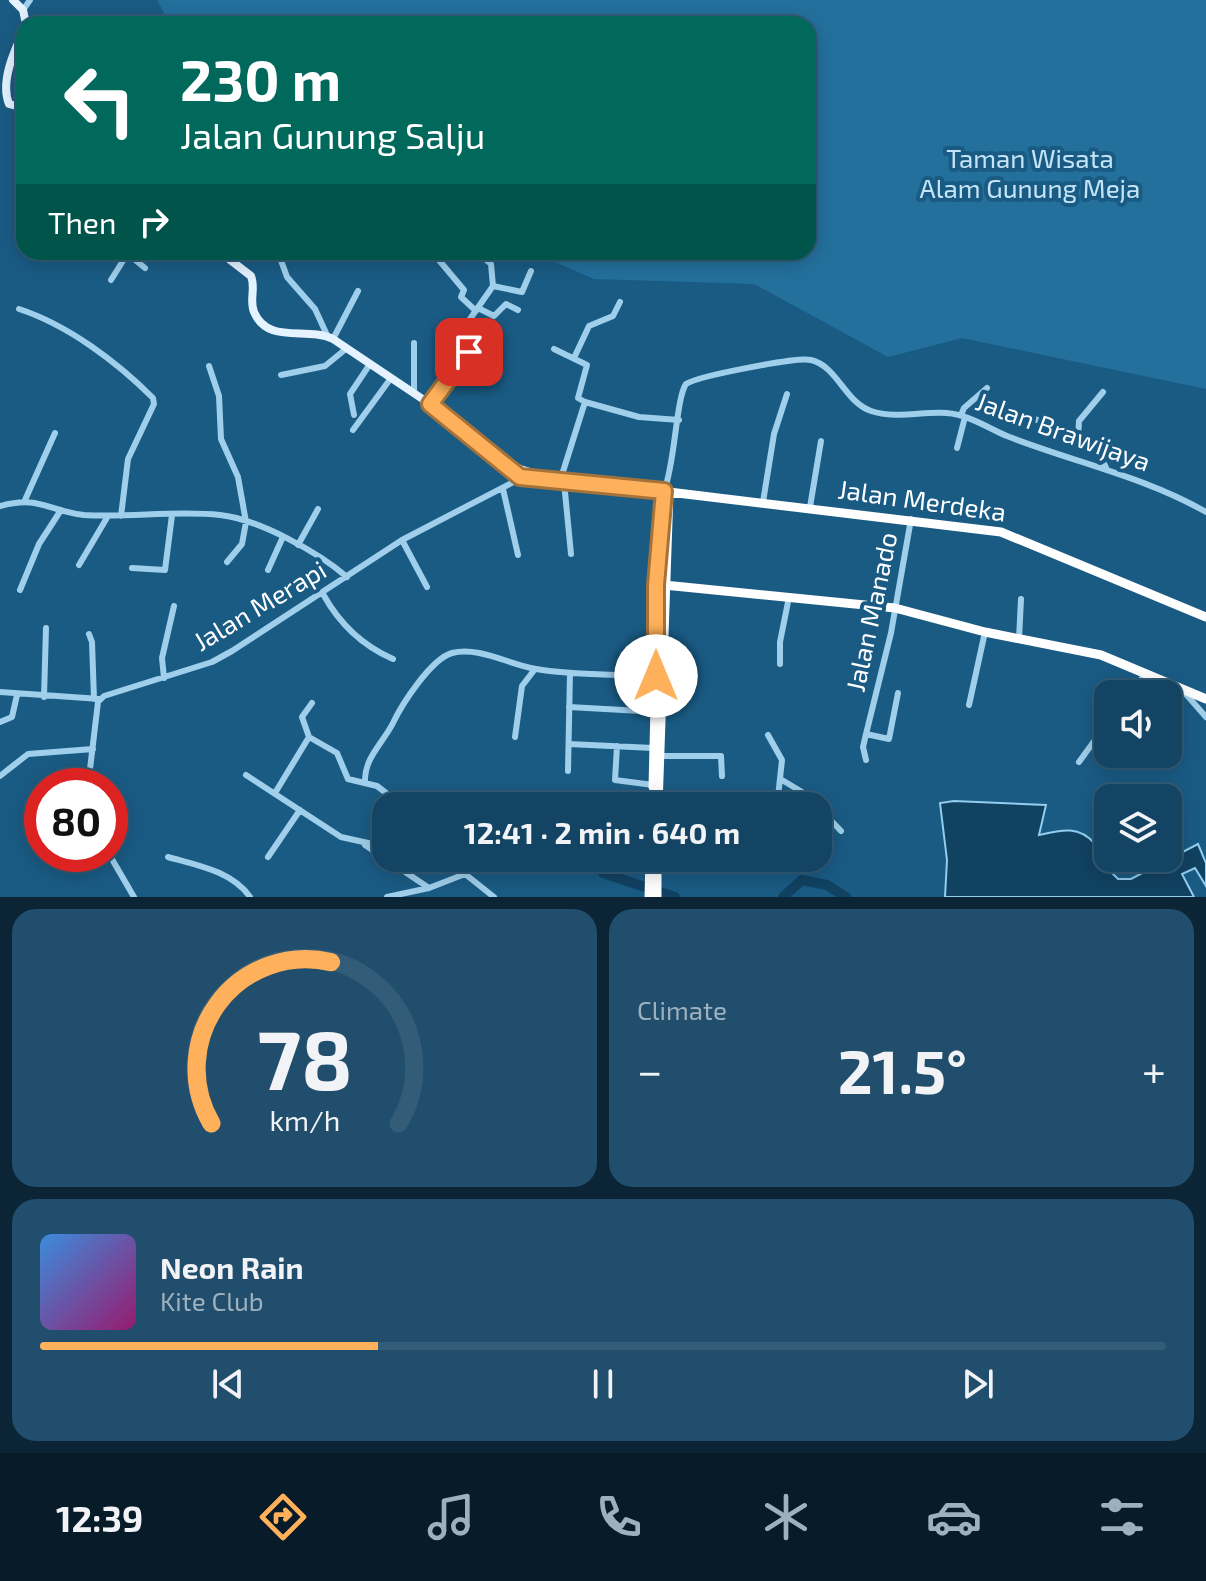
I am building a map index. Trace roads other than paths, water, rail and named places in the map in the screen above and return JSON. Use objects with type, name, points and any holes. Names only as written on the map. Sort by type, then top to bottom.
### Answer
[{"type":"highway","name":"Jalan Merdeka","points":[[667,491],[1001,532],[1206,617]]},
{"type":"highway","points":[[656,792],[667,491]]},
{"type":"highway","points":[[658,700],[656,585],[667,491]]},
{"type":"highway","points":[[664,585],[789,595],[895,608],[985,632],[1101,655],[1180,688],[1198,699]]},
{"type":"highway","points":[[654,792],[657,752]]},
{"type":"highway","points":[[652,872],[657,897]]},
{"type":"highway","points":[[649,897],[655,872]]},
{"type":"main road","points":[[13,0],[23,10],[24,16]]},
{"type":"main road","points":[[16,45],[3,72],[1,88],[9,104],[16,106]]},
{"type":"main road","points":[[230,260],[251,276],[252,306],[260,323],[281,333],[330,337],[430,404],[521,474],[562,482],[667,491]]},
{"type":"street","points":[[23,10],[30,0]]},
{"type":"street","points":[[111,280],[124,260]]},
{"type":"street","points":[[139,260],[145,268]]},
{"type":"street","points":[[281,260],[287,277],[315,309],[330,337]]},
{"type":"street","points":[[440,260],[464,290],[461,297],[477,310],[494,316],[506,304],[518,310]]},
{"type":"street","points":[[430,404],[466,358],[469,348],[463,329],[493,286],[491,264],[486,260]]},
{"type":"street","points":[[493,286],[522,292],[531,271]]},
{"type":"street","points":[[330,337],[358,291]]},
{"type":"street","points":[[574,358],[589,326],[613,316],[620,302]]},
{"type":"street","points":[[19,309],[45,318],[73,336],[153,398],[154,404],[128,459],[121,516]]},
{"type":"street","points":[[414,343],[414,394]]},
{"type":"street","points":[[281,375],[325,366],[347,348]]},
{"type":"street","points":[[554,349],[587,365],[578,398],[585,402],[639,417],[679,420]]},
{"type":"street","name":"Jalan Brawijaya","points":[[667,491],[681,393],[692,380],[807,360],[821,364],[853,401],[869,410],[888,415],[963,416],[1007,436],[1169,493],[1206,512]]},
{"type":"street","points":[[354,415],[350,394],[370,364]]},
{"type":"street","points":[[209,366],[219,396],[220,433],[238,477],[246,522],[242,544],[227,562]]},
{"type":"street","points":[[353,430],[391,378]]},
{"type":"street","points":[[957,448],[964,408],[987,388]]},
{"type":"street","points":[[1078,439],[1079,421],[1103,392]]},
{"type":"street","points":[[763,502],[774,434],[787,394]]},
{"type":"street","points":[[571,554],[562,482],[585,402]]},
{"type":"street","points":[[1015,412],[1078,439],[1098,456],[1107,470]]},
{"type":"street","points":[[25,500],[55,433]]},
{"type":"street","points":[[810,507],[821,441]]},
{"type":"street","name":"Jalan Merapi","points":[[97,699],[164,678],[232,651],[402,540],[506,488],[521,474]]},
{"type":"street","points":[[506,488],[518,555]]},
{"type":"street","points":[[0,506],[25,500],[61,510],[108,516],[218,514],[246,522],[298,545],[347,577]]},
{"type":"street","points":[[298,545],[318,509]]},
{"type":"street","points":[[20,590],[39,544],[61,510]]},
{"type":"street","points":[[132,568],[165,570],[172,515]]},
{"type":"street","points":[[79,565],[108,516]]},
{"type":"street","name":"Jalan Manado","points":[[866,760],[863,747],[895,608],[911,519]]},
{"type":"street","points":[[268,570],[282,539]]},
{"type":"street","points":[[402,540],[427,587]]},
{"type":"street","points":[[323,594],[336,615],[364,643],[393,659]]},
{"type":"street","points":[[780,664],[780,642],[789,595]]},
{"type":"street","points":[[1019,639],[1021,599]]},
{"type":"street","points":[[164,678],[162,658],[174,606]]},
{"type":"street","points":[[44,697],[46,628]]},
{"type":"street","points":[[969,705],[985,632]]},
{"type":"street","points":[[89,634],[97,699],[90,768]]},
{"type":"street","points":[[365,782],[368,761],[382,743],[404,702],[446,656],[471,653],[535,669],[641,676]]},
{"type":"street","points":[[515,737],[522,686],[535,669]]},
{"type":"street","points":[[568,771],[570,673]]},
{"type":"street","points":[[1141,680],[1146,673]]},
{"type":"street","points":[[0,692],[97,699]]},
{"type":"street","points":[[866,734],[889,739],[898,693]]},
{"type":"street","points":[[0,722],[12,717],[17,695]]},
{"type":"street","points":[[1198,699],[1206,717]]},
{"type":"street","points":[[312,703],[302,717],[309,737],[337,753],[348,779],[377,786],[385,792]]},
{"type":"street","points":[[569,707],[641,711]]},
{"type":"street","points":[[768,735],[782,760],[780,792]]},
{"type":"street","points":[[275,793],[309,737]]},
{"type":"street","points":[[1079,762],[1094,740]]},
{"type":"street","points":[[569,744],[721,756],[722,776]]},
{"type":"street","points":[[617,746],[615,780],[653,785]]},
{"type":"street","points":[[0,776],[28,754],[93,749]]},
{"type":"street","points":[[246,775],[341,837],[372,845]]},
{"type":"street","points":[[782,780],[807,795],[841,831]]},
{"type":"street","points":[[268,857],[300,810]]},
{"type":"street","points":[[362,843],[429,888]]},
{"type":"street","points":[[168,857],[215,871],[243,887],[250,897]]},
{"type":"street","points":[[119,872],[134,897]]},
{"type":"street","points":[[462,872],[494,897]]},
{"type":"street","points":[[387,897],[429,888],[465,874]]},
{"type":"waterway","points":[[603,873],[675,897]]},
{"type":"waterway","points":[[783,897],[802,880],[827,885],[846,897]]},
{"type":"park label","name":"Taman Wisata Alam Gunung Meja","points":[[1030,174]]}]
